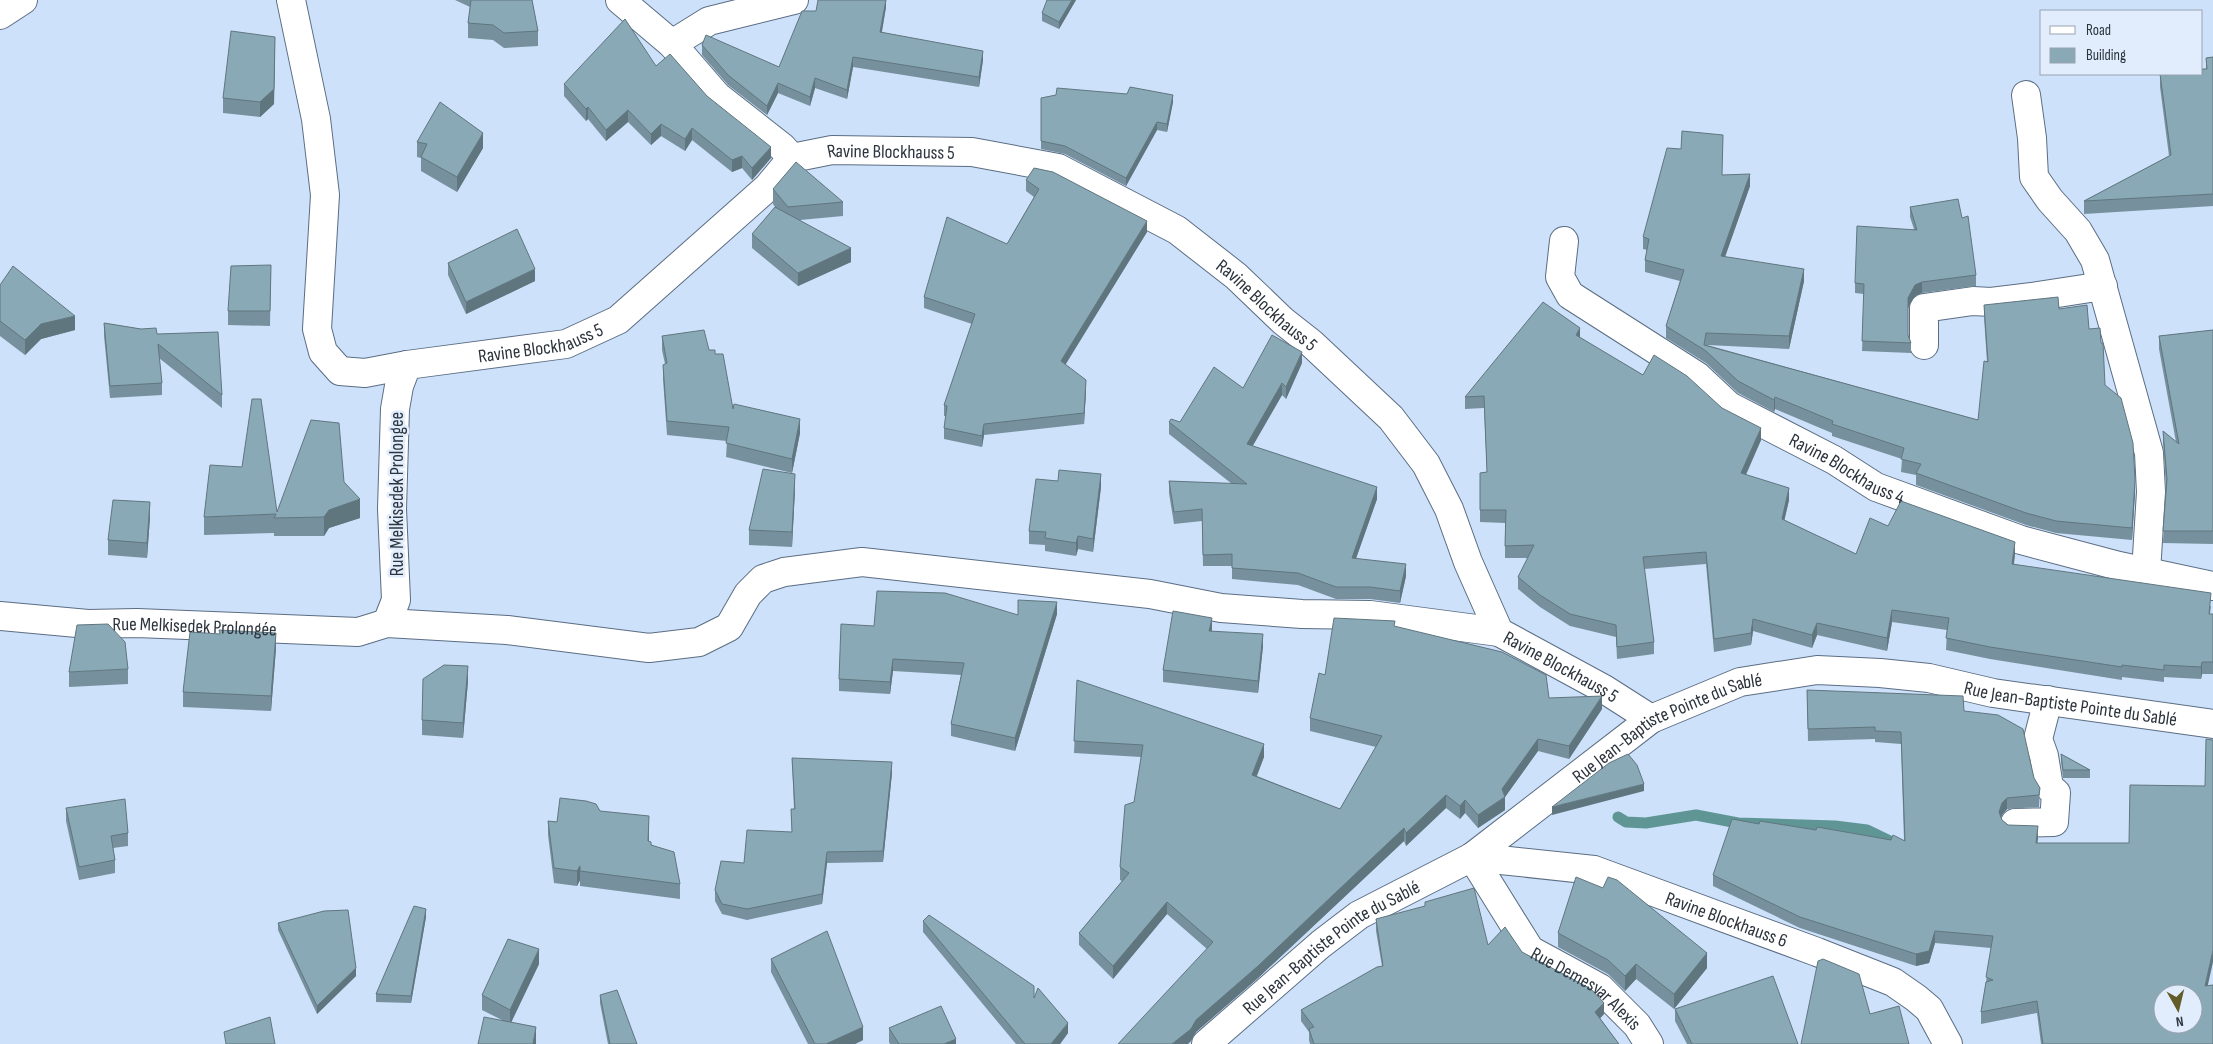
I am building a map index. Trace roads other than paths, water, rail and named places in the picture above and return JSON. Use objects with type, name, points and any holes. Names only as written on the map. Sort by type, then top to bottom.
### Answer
[{"type":"street","points":[[0,15],[23,0]]},
{"type":"street","name":"Ravine Blockhauss 5","points":[[290,0],[316,119],[325,195],[317,329],[323,352],[340,370],[365,373],[407,365],[566,344],[618,320],[768,187],[792,158],[832,150],[972,152],[1058,168],[1177,230],[1236,276],[1391,418],[1426,464],[1448,509],[1468,562],[1499,632],[1604,689],[1651,720]]},
{"type":"street","points":[[620,0],[672,44],[717,96],[782,147],[792,158]]},
{"type":"street","points":[[672,44],[709,21],[794,0]]},
{"type":"street","points":[[2026,95],[2032,138],[2034,177],[2050,200],[2087,244],[2103,286],[2148,453],[2151,492],[2146,572]]},
{"type":"street","name":"Ravine Blockhauss 4","points":[[1564,241],[1560,277],[1570,295],[1697,376],[1730,406],[1834,460],[1876,487],[2021,540],[2146,572],[2213,586]]},
{"type":"street","points":[[1924,345],[1924,308],[1973,301],[1991,302],[2032,298],[2103,286]]},
{"type":"street","name":"Rue Melkisedek Prolongee","points":[[387,624],[396,600],[392,509],[395,409],[399,386],[407,365]]},
{"type":"street","name":"Rue Melkisedek Prolongée","points":[[0,616],[40,622],[88,624],[137,623],[358,632],[387,624],[507,630],[649,648],[698,642],[729,627],[748,594],[763,579],[784,572],[862,562],[1150,594],[1221,608],[1302,614],[1370,615],[1499,632]]},
{"type":"street","name":"Rue Jean-Baptiste Pointe du Sablé","points":[[1206,1044],[1321,944],[1359,915],[1472,857],[1651,720],[1740,682],[1817,670],[1929,678],[1993,693],[2213,724]]},
{"type":"street","points":[[2015,823],[2054,822],[2056,793],[2049,786],[2044,756],[2038,739],[2048,700]]},
{"type":"street","name":"Rue Demesvar Alexis","points":[[1472,857],[1530,950],[1600,988],[1637,1025],[1649,1044]]},
{"type":"street","name":"Ravine Blockhauss 6","points":[[1472,857],[1594,870],[1817,952],[1893,982],[1916,998],[1929,1009],[1948,1044]]},
{"type":"waterway","points":[[1618,817],[1626,822],[1646,823],[1696,815],[1738,823],[1835,826],[1867,830],[1900,846]]}]
